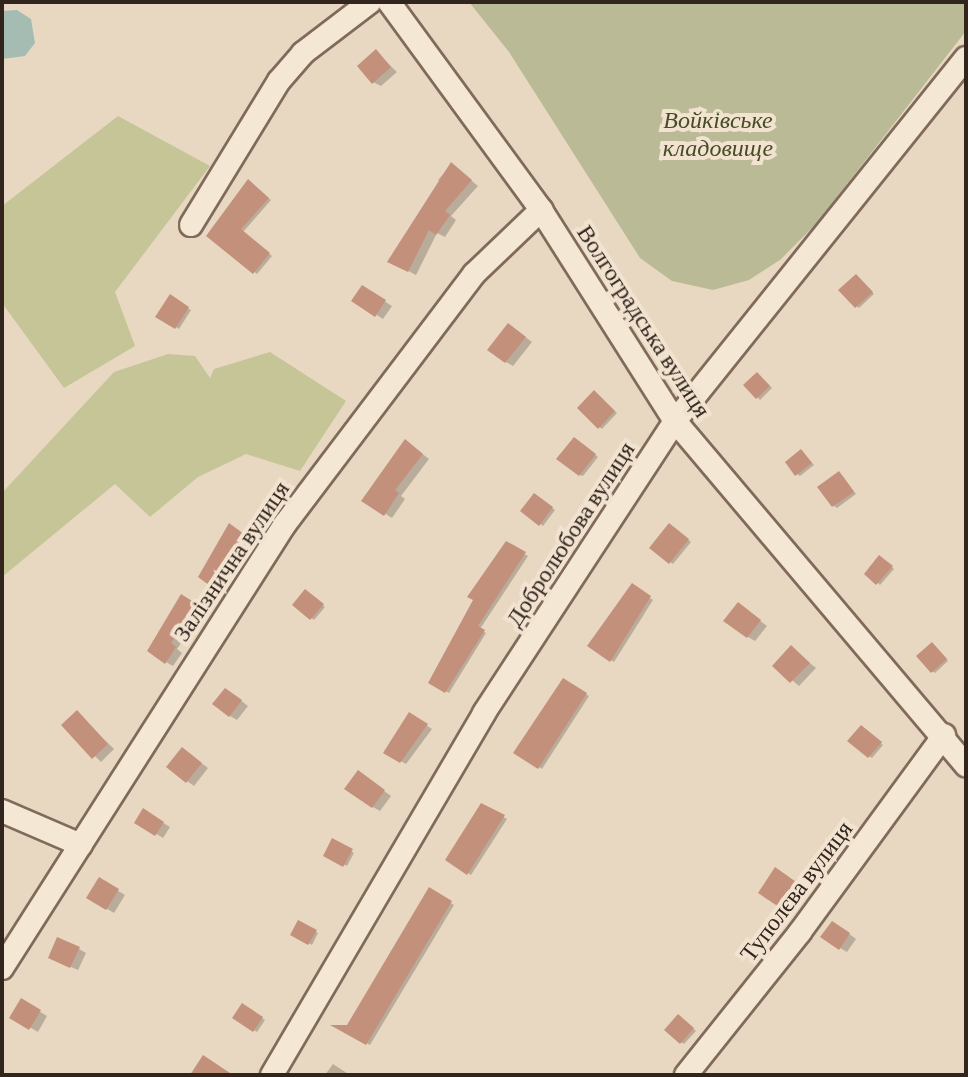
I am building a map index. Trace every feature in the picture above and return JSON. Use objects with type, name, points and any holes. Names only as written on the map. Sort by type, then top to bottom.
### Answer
[{"type":"street","points":[[191,225],[279,81],[303,53],[370,2]]},
{"type":"street","name":"Волгоградська вулиця","points":[[389,2],[541,210],[675,421],[944,735],[966,765]]},
{"type":"street","name":"Добролюбова вулиця","points":[[272,1075],[484,713],[675,421],[966,58]]},
{"type":"street","name":"Залізнична вулиця","points":[[2,968],[294,512],[474,274],[541,210]]},
{"type":"street","name":"Туполєва вулиця","points":[[686,1075],[800,932],[944,735]]},
{"type":"street","points":[[2,811],[81,845]]},
{"type":"green space","name":"Войківське кладовище","points":[[469,2],[966,2],[966,31],[816,224],[780,260],[749,280],[713,290],[672,281],[640,258],[509,52]]},
{"type":"green space","points":[[118,116],[210,166],[115,292],[135,346],[64,388],[2,303],[2,206]]},
{"type":"green space","points":[[270,352],[346,401],[300,471],[246,454],[198,477],[150,517],[115,484],[2,577],[2,493],[114,372],[168,354],[195,356],[210,378],[214,369]]},
{"type":"shaded area","points":[[17,10],[31,19],[35,43],[25,56],[2,59],[2,11]]},
{"type":"building","points":[[376,49],[391,67],[372,84],[357,66]]},
{"type":"building","points":[[451,162],[472,180],[445,211],[450,215],[436,235],[429,230],[408,272],[387,262]]},
{"type":"building","points":[[248,179],[269,198],[241,229],[270,253],[253,274],[206,236]]},
{"type":"building","points":[[856,274],[873,292],[855,308],[838,290]]},
{"type":"building","points":[[362,285],[386,300],[375,317],[351,301]]},
{"type":"building","points":[[170,294],[189,307],[175,329],[155,317]]},
{"type":"building","points":[[508,323],[526,337],[505,363],[487,350]]},
{"type":"building","points":[[757,372],[770,386],[756,399],[743,385]]},
{"type":"building","points":[[594,390],[615,411],[598,429],[577,408]]},
{"type":"building","points":[[574,437],[596,454],[579,476],[556,459]]},
{"type":"building","points":[[405,439],[423,454],[395,490],[399,493],[384,516],[361,501]]},
{"type":"building","points":[[801,449],[812,463],[795,476],[785,462]]},
{"type":"building","points":[[839,471],[854,492],[832,507],[817,487]]},
{"type":"building","points":[[534,493],[553,507],[539,526],[520,511]]},
{"type":"building","points":[[229,523],[248,537],[213,588],[198,577]]},
{"type":"building","points":[[669,523],[689,539],[669,564],[649,548]]},
{"type":"building","points":[[506,541],[526,552],[478,626],[485,630],[445,693],[428,683],[473,600],[467,597]]},
{"type":"building","points":[[879,555],[893,566],[876,585],[864,574]]},
{"type":"building","points":[[632,583],[651,596],[610,662],[587,646]]},
{"type":"building","points":[[305,589],[324,604],[310,620],[292,605]]},
{"type":"building","points":[[181,594],[197,604],[171,643],[176,647],[165,664],[147,651]]},
{"type":"building","points":[[738,602],[761,620],[747,638],[723,621]]},
{"type":"building","points":[[932,642],[947,659],[931,673],[916,656]]},
{"type":"building","points":[[791,645],[810,663],[790,683],[772,666]]},
{"type":"building","points":[[563,678],[587,693],[538,769],[513,753]]},
{"type":"building","points":[[225,688],[242,700],[229,717],[212,704]]},
{"type":"building","points":[[77,710],[108,744],[92,759],[61,725]]},
{"type":"building","points":[[409,712],[428,724],[400,763],[383,753]]},
{"type":"building","points":[[861,725],[882,742],[868,758],[847,741]]},
{"type":"building","points":[[182,747],[202,763],[186,783],[166,767]]},
{"type":"building","points":[[358,770],[385,790],[372,808],[344,789]]},
{"type":"building","points":[[481,803],[505,815],[467,875],[445,860]]},
{"type":"building","points":[[143,808],[164,822],[155,836],[134,823]]},
{"type":"building","points":[[332,838],[353,849],[343,867],[323,856]]},
{"type":"building","points":[[775,867],[799,884],[782,909],[758,893]]},
{"type":"building","points":[[99,877],[119,889],[106,910],[86,898]]},
{"type":"building","points":[[429,887],[452,901],[366,1045],[330,1025],[347,1025]]},
{"type":"building","points":[[298,920],[317,930],[308,945],[290,935]]},
{"type":"building","points":[[832,921],[850,933],[839,950],[820,937]]},
{"type":"building","points":[[57,937],[80,947],[70,968],[48,958]]},
{"type":"building","points":[[21,998],[41,1010],[29,1030],[9,1018]]},
{"type":"building","points":[[242,1003],[263,1017],[253,1032],[232,1018]]},
{"type":"building","points":[[678,1014],[694,1028],[680,1044],[664,1030]]},
{"type":"building","points":[[203,1055],[233,1075],[190,1075]]}]
